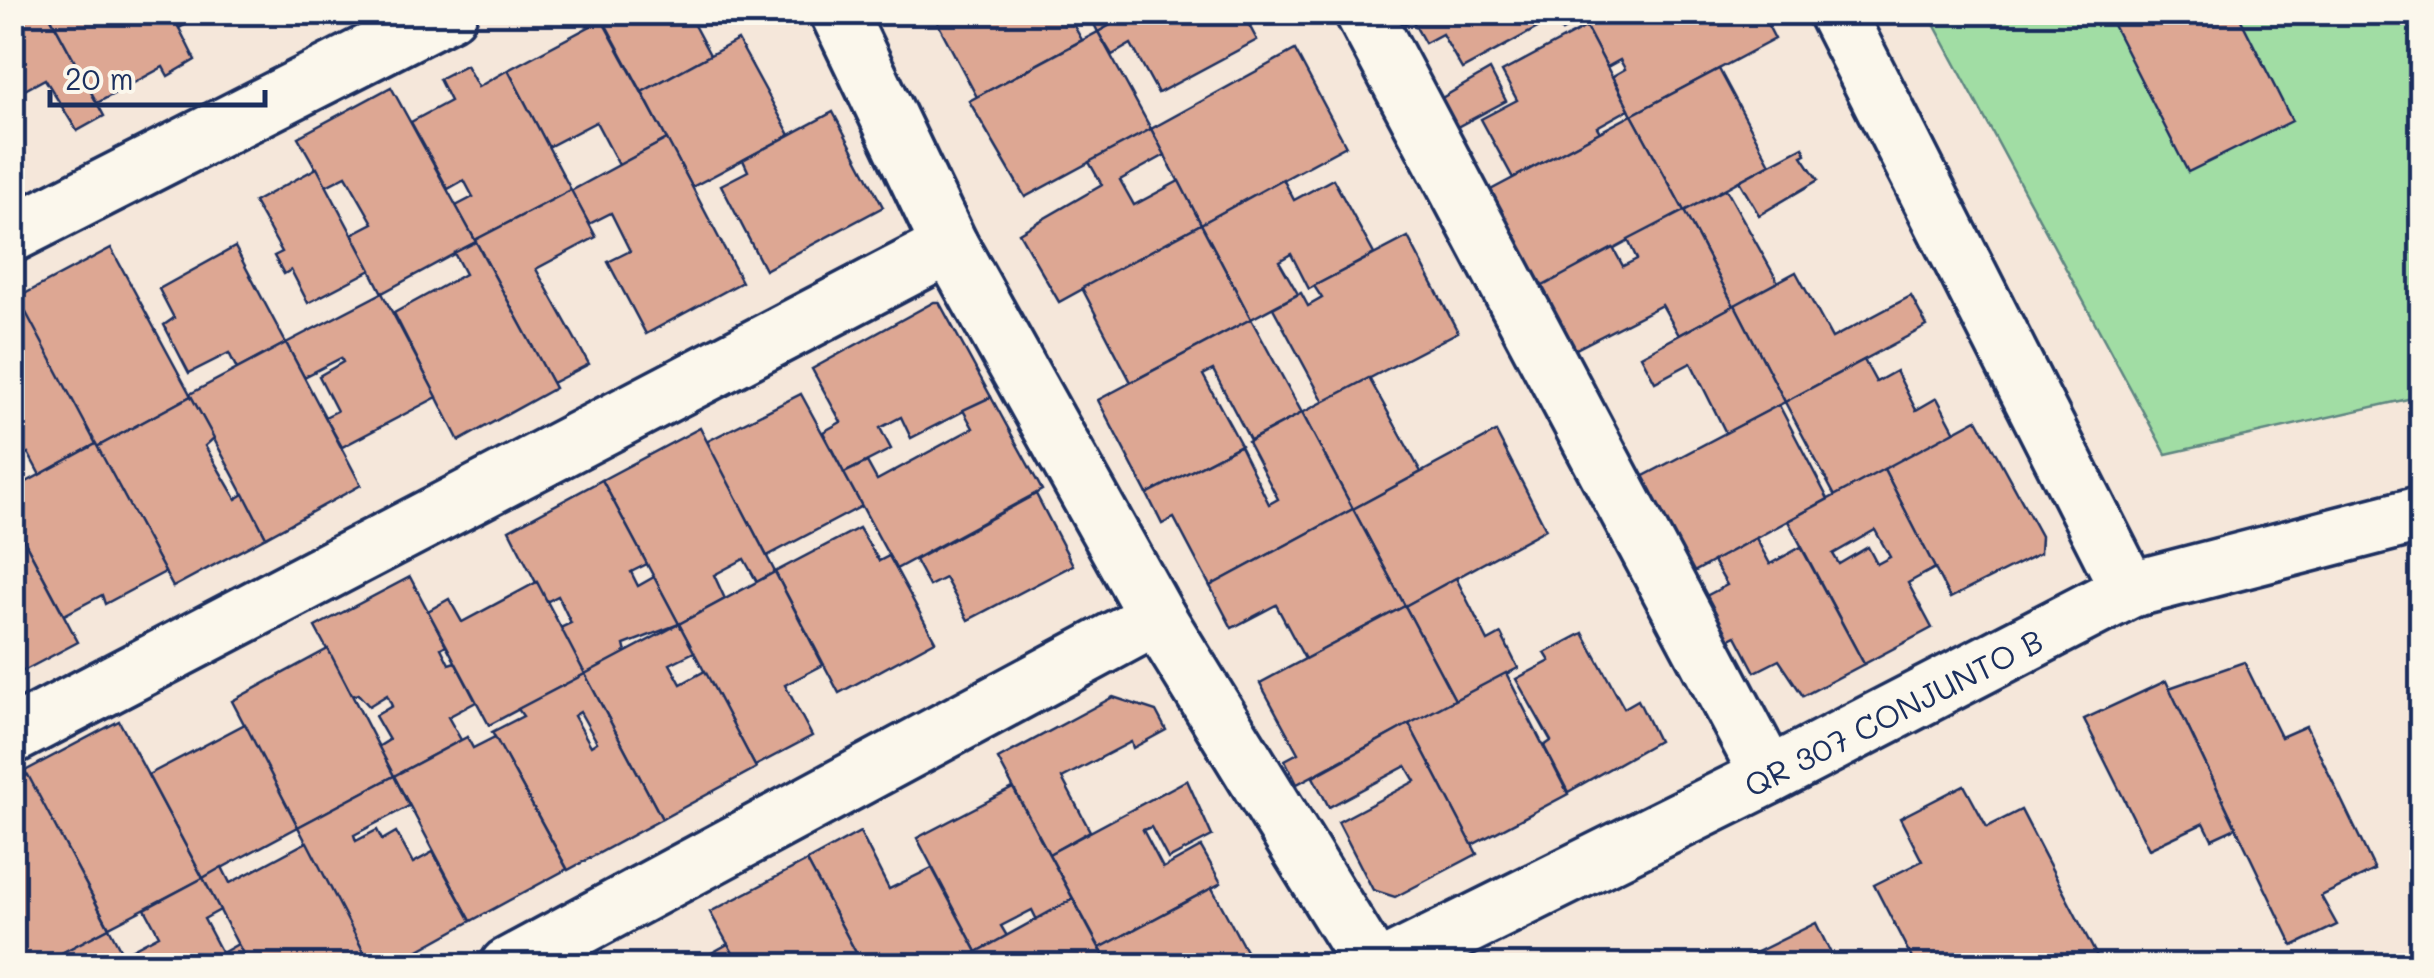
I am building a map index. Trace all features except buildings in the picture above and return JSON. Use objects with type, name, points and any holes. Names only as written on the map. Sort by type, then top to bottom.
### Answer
[{"type":"street","points":[[12,234],[364,31],[449,12]]},
{"type":"street","points":[[838,12],[950,246],[1157,618],[1372,966]]},
{"type":"street","points":[[1363,12],[1769,776]]},
{"type":"street","points":[[1836,12],[2130,590]]},
{"type":"street","points":[[12,736],[950,246]]},
{"type":"street","name":"QR 307 CONJUNTO B","points":[[1386,966],[1769,776],[2130,590],[2422,514]]},
{"type":"street","points":[[508,966],[1157,618]]},
{"type":"green space","points":[[1928,13],[2421,13],[2421,396],[2166,454]]}]
